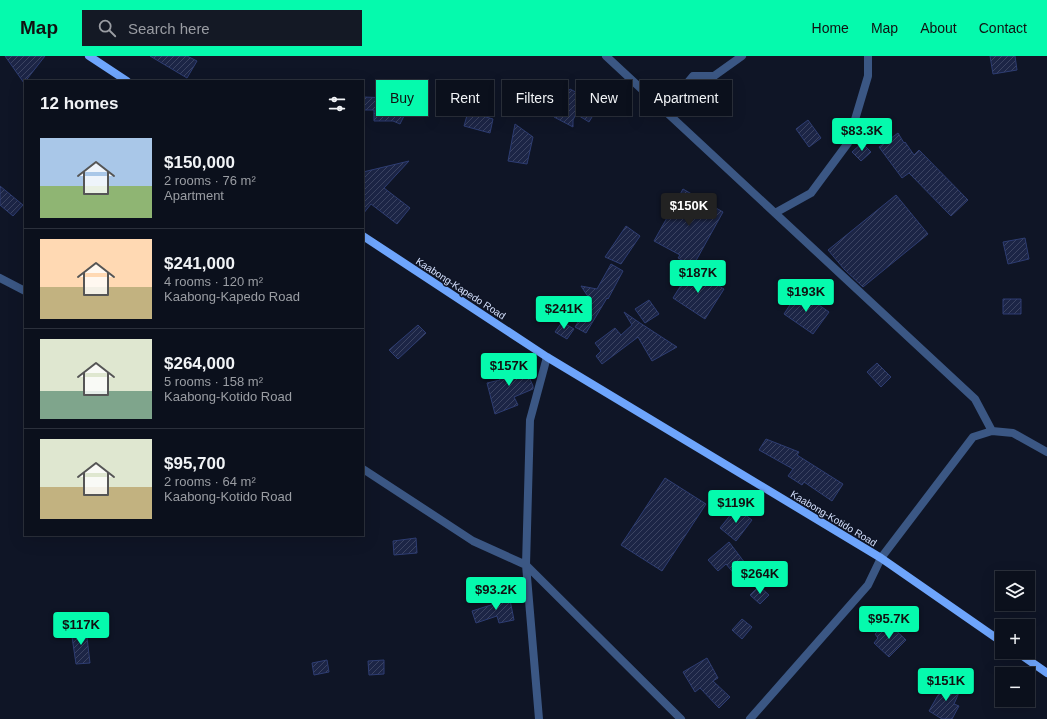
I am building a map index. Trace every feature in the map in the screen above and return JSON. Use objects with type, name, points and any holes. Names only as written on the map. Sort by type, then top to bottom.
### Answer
[{"type":"main road","points":[[89,56],[125,80]]},
{"type":"main road","name":"Kaabong-Kapedo Road","points":[[364,237],[548,357]]},
{"type":"main road","name":"Kaabong-Kotido Road","points":[[548,357],[881,558],[995,637]]},
{"type":"main road","points":[[1027,659],[1047,673]]},
{"type":"street","points":[[606,56],[640,87]]},
{"type":"street","points":[[690,80],[693,76],[714,76],[742,56]]},
{"type":"street","points":[[775,213],[811,193],[848,143],[868,76],[868,56]]},
{"type":"street","points":[[671,116],[976,399],[992,431]]},
{"type":"street","points":[[0,278],[24,290]]},
{"type":"street","points":[[539,719],[526,565],[530,420],[548,357]]},
{"type":"street","points":[[750,719],[868,585],[881,558],[973,437],[992,431],[1013,433],[1047,452]]},
{"type":"street","points":[[364,470],[473,541],[526,565],[681,719]]},
{"type":"building","points":[[5,56],[45,56],[26,80],[24,80],[24,83]]},
{"type":"building","points":[[150,56],[187,56],[197,61],[187,78]]},
{"type":"building","points":[[990,56],[1015,56],[1017,70],[993,74]]},
{"type":"building","points":[[570,89],[576,92],[576,114],[573,120],[573,127],[554,117],[568,116],[568,92]]},
{"type":"building","points":[[364,97],[376,97],[376,116],[404,116],[400,124],[393,121],[374,121],[374,110],[364,110]]},
{"type":"building","points":[[467,116],[482,116],[493,119],[490,133],[464,126]]},
{"type":"building","points":[[579,116],[593,116],[589,122]]},
{"type":"building","points":[[808,120],[821,138],[809,147],[796,129]]},
{"type":"building","points":[[515,124],[533,137],[527,164],[508,161]]},
{"type":"building","points":[[898,133],[914,155],[919,150],[968,200],[951,216],[909,173],[902,178],[879,147]]},
{"type":"building","points":[[862,143],[871,152],[861,161],[852,152]]},
{"type":"building","points":[[409,161],[384,188],[410,208],[397,224],[371,204],[364,213],[364,172]]},
{"type":"building","points":[[0,186],[23,205],[13,216],[0,205]]},
{"type":"building","points":[[683,189],[723,212],[693,266],[678,258],[680,255],[654,241]]},
{"type":"building","points":[[896,195],[928,234],[863,287],[844,269],[828,250]]},
{"type":"building","points":[[626,226],[640,236],[621,264],[605,257]]},
{"type":"building","points":[[1025,238],[1029,259],[1008,264],[1003,242]]},
{"type":"building","points":[[611,264],[623,271],[608,299],[607,298],[586,333],[575,327],[591,301],[581,286],[597,289]]},
{"type":"building","points":[[691,269],[724,289],[705,319],[673,298]]},
{"type":"building","points":[[799,291],[829,312],[813,334],[784,314]]},
{"type":"building","points":[[1003,299],[1021,299],[1021,314],[1003,314]]},
{"type":"building","points":[[649,300],[659,314],[645,323],[635,309]]},
{"type":"building","points":[[624,312],[677,347],[652,361],[638,337],[602,364],[596,356],[601,351],[595,343],[615,328],[621,335],[632,325]]},
{"type":"building","points":[[562,322],[574,329],[567,339],[555,332]]},
{"type":"building","points":[[418,325],[426,333],[398,359],[389,350]]},
{"type":"building","points":[[522,361],[533,389],[514,397],[518,405],[495,414],[487,383],[500,380],[497,372]]},
{"type":"building","points":[[877,363],[891,377],[881,387],[867,372]]},
{"type":"building","points":[[766,439],[799,452],[797,455],[843,484],[832,501],[804,482],[802,485],[788,476],[793,469],[759,450]]},
{"type":"building","points":[[665,478],[706,504],[662,571],[621,545]]},
{"type":"building","points":[[736,508],[752,520],[736,541],[720,528]]},
{"type":"building","points":[[416,538],[417,553],[394,555],[393,541]]},
{"type":"building","points":[[729,542],[748,567],[736,576],[726,564],[718,571],[708,560]]},
{"type":"building","points":[[759,586],[769,595],[760,604],[750,595]]},
{"type":"building","points":[[509,595],[514,620],[499,623],[497,616],[476,623],[472,611],[494,604],[493,598]]},
{"type":"building","points":[[742,619],[752,627],[742,639],[732,630]]},
{"type":"building","points":[[887,622],[906,640],[889,657],[874,643],[878,638],[875,634]]},
{"type":"building","points":[[86,629],[90,663],[76,664],[71,630]]},
{"type":"building","points":[[707,658],[718,678],[713,681],[730,697],[719,708],[700,688],[695,692],[683,672]]},
{"type":"building","points":[[327,660],[329,672],[314,675],[312,663]]},
{"type":"building","points":[[384,660],[384,674],[369,675],[368,661]]},
{"type":"building","points":[[946,681],[961,688],[954,704],[959,706],[952,719],[942,719],[929,711]]}]
